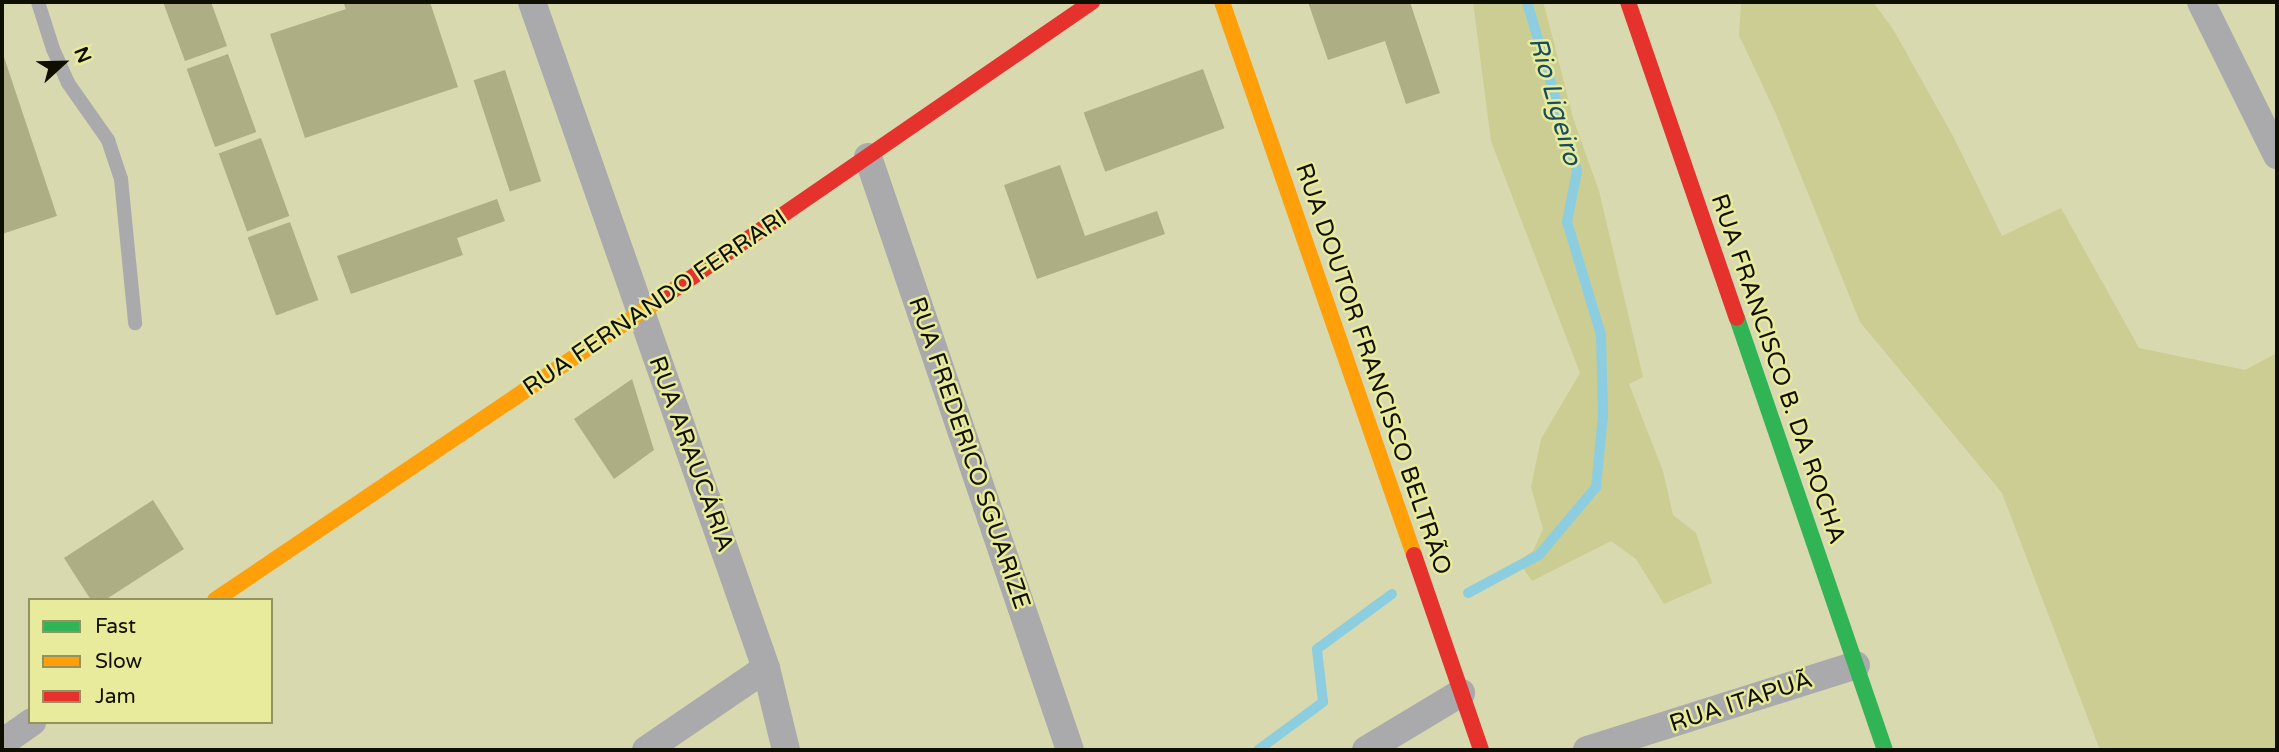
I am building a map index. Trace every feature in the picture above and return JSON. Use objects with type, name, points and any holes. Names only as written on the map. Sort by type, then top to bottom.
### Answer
[{"type":"street","name":"RUA ARAUCÁRIA","points":[[532,2],[766,668],[786,750]]},
{"type":"street","name":"RUA FERNANDO FERRARI","points":[[218,598],[640,313],[1092,2]]},
{"type":"street","name":"RUA DOUTOR FRANCISCO BELTRÃO","points":[[1222,2],[1481,750]]},
{"type":"street","name":"RUA FRANCISCO B. DA ROCHA","points":[[1628,2],[1885,750]]},
{"type":"street","points":[[2201,2],[2277,155]]},
{"type":"street","name":"RUA FREDERICO SGUARIZE","points":[[868,157],[1070,750]]},
{"type":"street","name":"RUA ITAPUÃ","points":[[1587,750],[1856,665]]},
{"type":"street","points":[[646,750],[766,668]]},
{"type":"street","points":[[1366,750],[1461,693]]},
{"type":"street","points":[[2,743],[29,724]]},
{"type":"lane","points":[[38,2],[52,49],[68,83],[108,140],[121,179],[135,323]]},
{"type":"green space","points":[[1473,2],[1543,2],[1573,118],[1599,191],[1643,377],[1629,384],[1663,471],[1673,515],[1696,533],[1712,583],[1664,604],[1636,559],[1611,541],[1532,581],[1518,561],[1533,551],[1543,529],[1531,487],[1541,439],[1580,373],[1491,141]]},
{"type":"green space","points":[[1741,2],[1873,2],[1893,29],[1954,138],[2002,236],[2061,208],[2139,348],[2245,370],[2277,353],[2277,750],[2100,750],[2002,493],[1860,322],[1776,114],[1739,35]]},
{"type":"building","points":[[163,2],[211,2],[227,46],[185,61]]},
{"type":"building","points":[[343,2],[430,2],[458,87],[305,138],[270,34],[346,9]]},
{"type":"building","points":[[1308,2],[1410,2],[1440,93],[1406,104],[1385,41],[1328,60]]},
{"type":"building","points":[[2,51],[57,216],[2,234]]},
{"type":"building","points":[[228,54],[256,132],[215,147],[187,69]]},
{"type":"building","points":[[1203,69],[1225,128],[1105,172],[1084,112]]},
{"type":"building","points":[[505,70],[541,181],[510,191],[474,80]]},
{"type":"building","points":[[261,138],[289,216],[247,231],[219,153]]},
{"type":"building","points":[[1060,165],[1085,236],[1157,211],[1165,234],[1037,279],[1004,185]]},
{"type":"building","points":[[497,199],[505,221],[457,238],[463,255],[351,294],[337,256]]},
{"type":"building","points":[[290,222],[318,300],[276,315],[248,237]]},
{"type":"building","points":[[632,379],[654,450],[614,479],[574,419]]},
{"type":"building","points":[[153,500],[184,549],[108,598],[90,598],[64,558]]},
{"type":"waterway","name":"Rio Ligeiro","points":[[1468,593],[1539,555],[1596,487],[1603,416],[1601,335],[1567,222],[1577,171],[1527,2]]},
{"type":"waterway","name":"Rio Ligeiro","points":[[1258,750],[1323,702],[1317,649],[1392,594]]},
{"type":"traffic: fast","points":[[1737,318],[1885,750]]},
{"type":"traffic: slow","points":[[1222,2],[1414,555]]},
{"type":"traffic: slow","points":[[218,598],[659,300]]},
{"type":"traffic: jam","points":[[659,300],[1092,2]]},
{"type":"traffic: jam","points":[[1628,2],[1737,318]]},
{"type":"traffic: jam","points":[[1414,555],[1481,750]]}]
